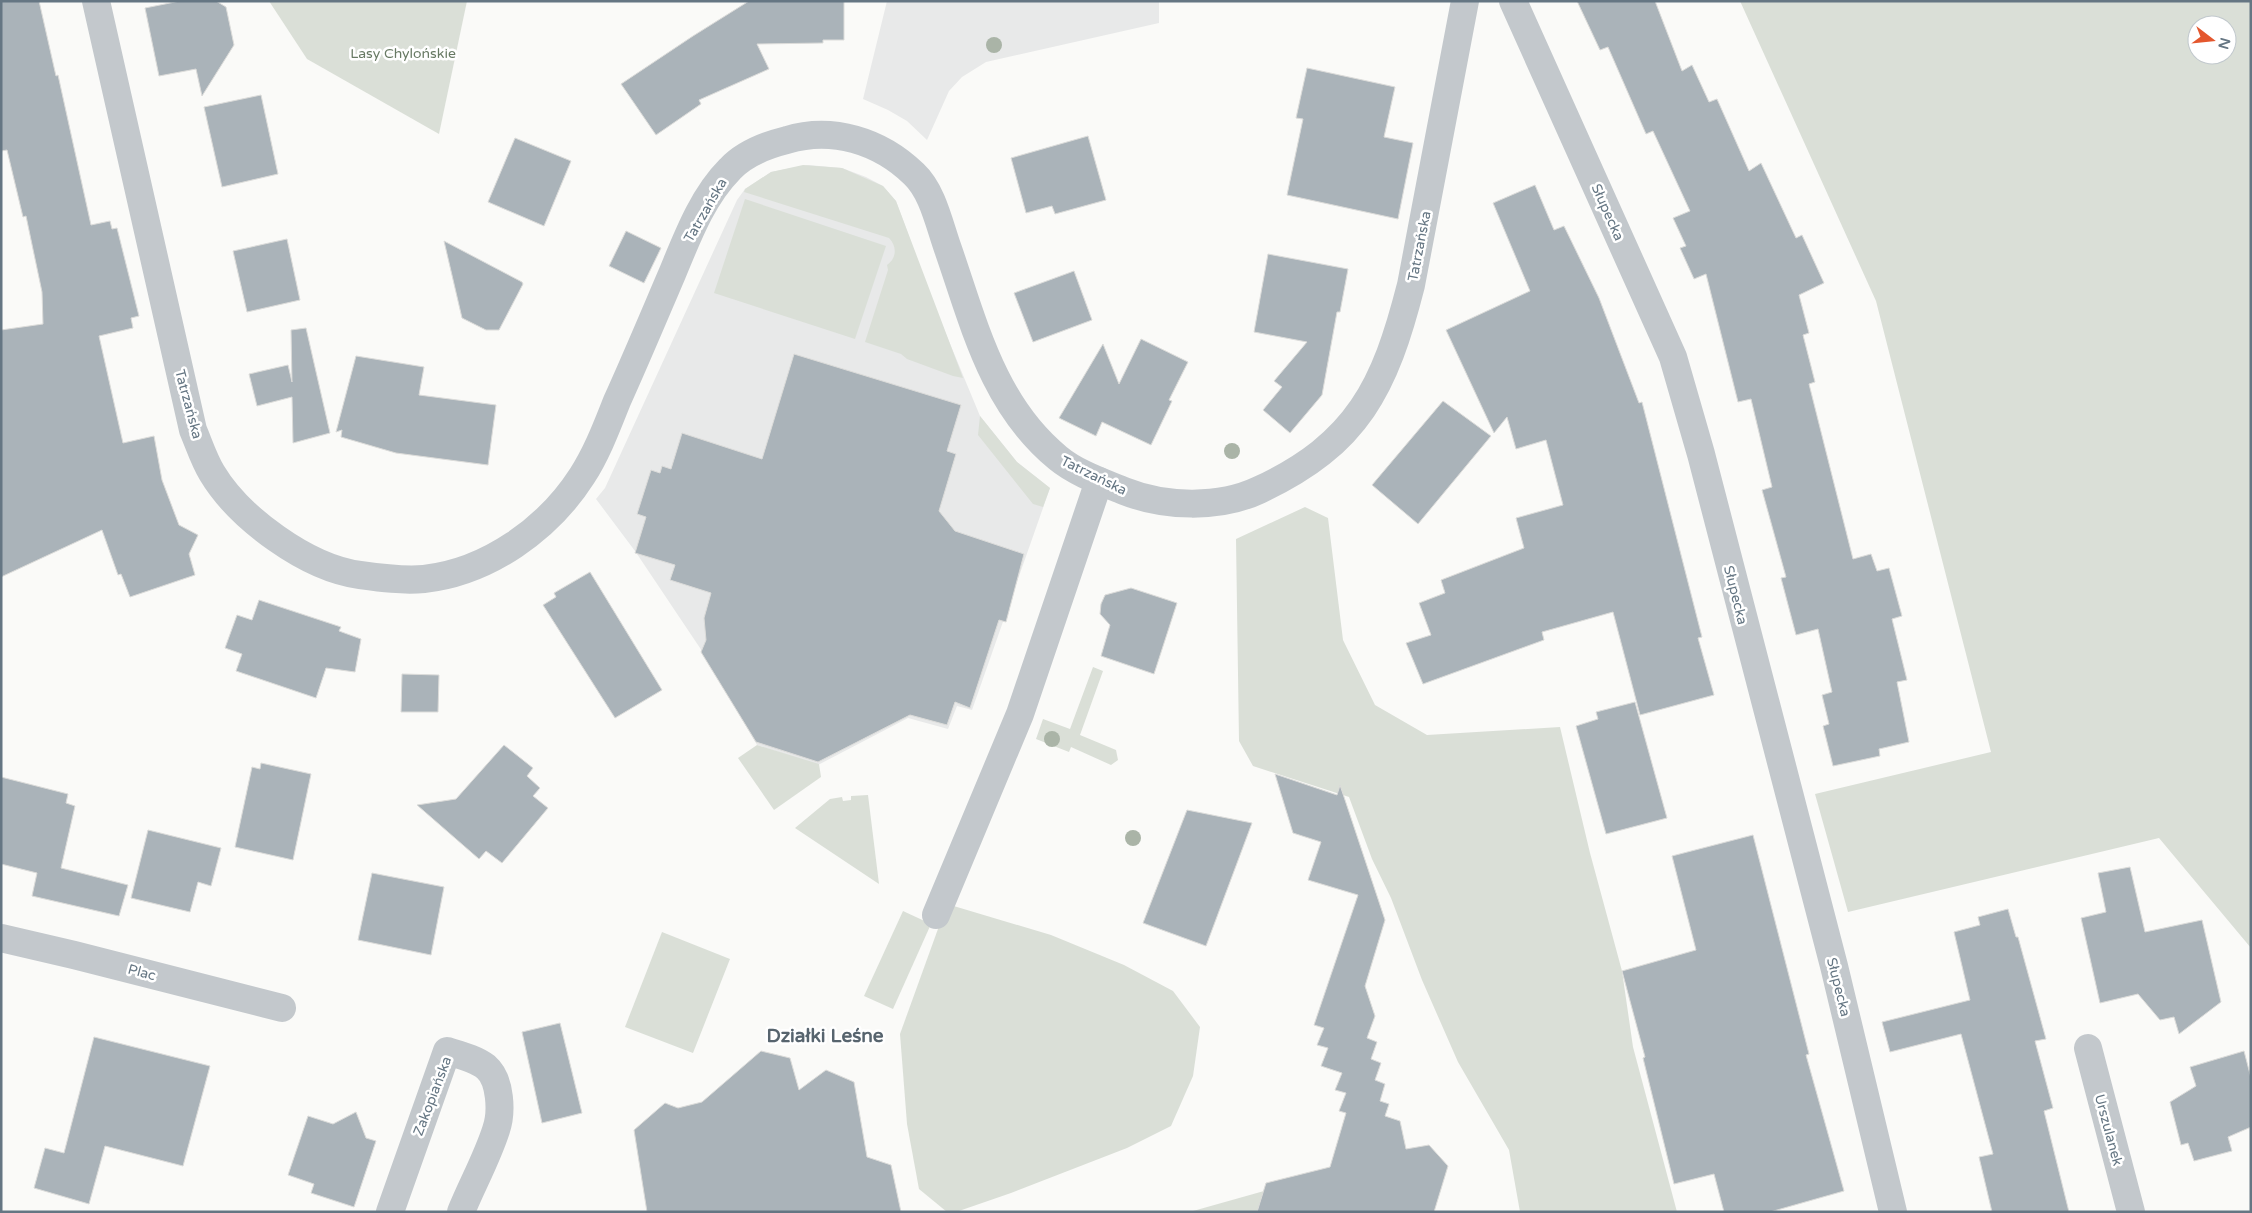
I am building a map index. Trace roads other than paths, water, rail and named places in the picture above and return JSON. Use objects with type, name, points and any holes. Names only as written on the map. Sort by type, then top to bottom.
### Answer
[{"type":"street","name":"Tatrzańska","points":[[96,1],[193,430],[212,473],[239,508],[278,540],[321,564],[352,574],[391,579],[426,578],[467,569],[505,550],[541,525],[559,507],[586,471],[690,232],[711,194],[731,167],[755,152],[807,134],[830,134],[852,138],[873,146],[894,157],[918,178],[933,205],[991,372],[1010,405],[1033,435],[1061,461],[1099,481],[1137,496],[1174,502],[1240,499],[1279,481],[1305,466],[1327,450],[1370,399],[1387,366],[1401,326],[1411,285],[1465,1]]},
{"type":"street","name":"Słupecka","points":[[1513,1],[1672,357],[1701,454],[1834,966],[1893,1212]]},
{"type":"street","points":[[936,915],[1020,714],[1099,481]]},
{"type":"street","name":"Plac","points":[[1,938],[74,954],[282,1008]]},
{"type":"street","name":"Urszulanek","points":[[2088,1048],[2131,1212]]},
{"type":"street","name":"Zakopiańska","points":[[390,1212],[447,1051],[469,1058],[487,1068],[495,1081],[499,1104],[497,1128],[461,1212]]},
{"type":"district","name":"Działki Leśne","points":[[825,1035]]},
{"type":"park label","name":"Lasy Chylońskie","points":[[403,53]]}]
